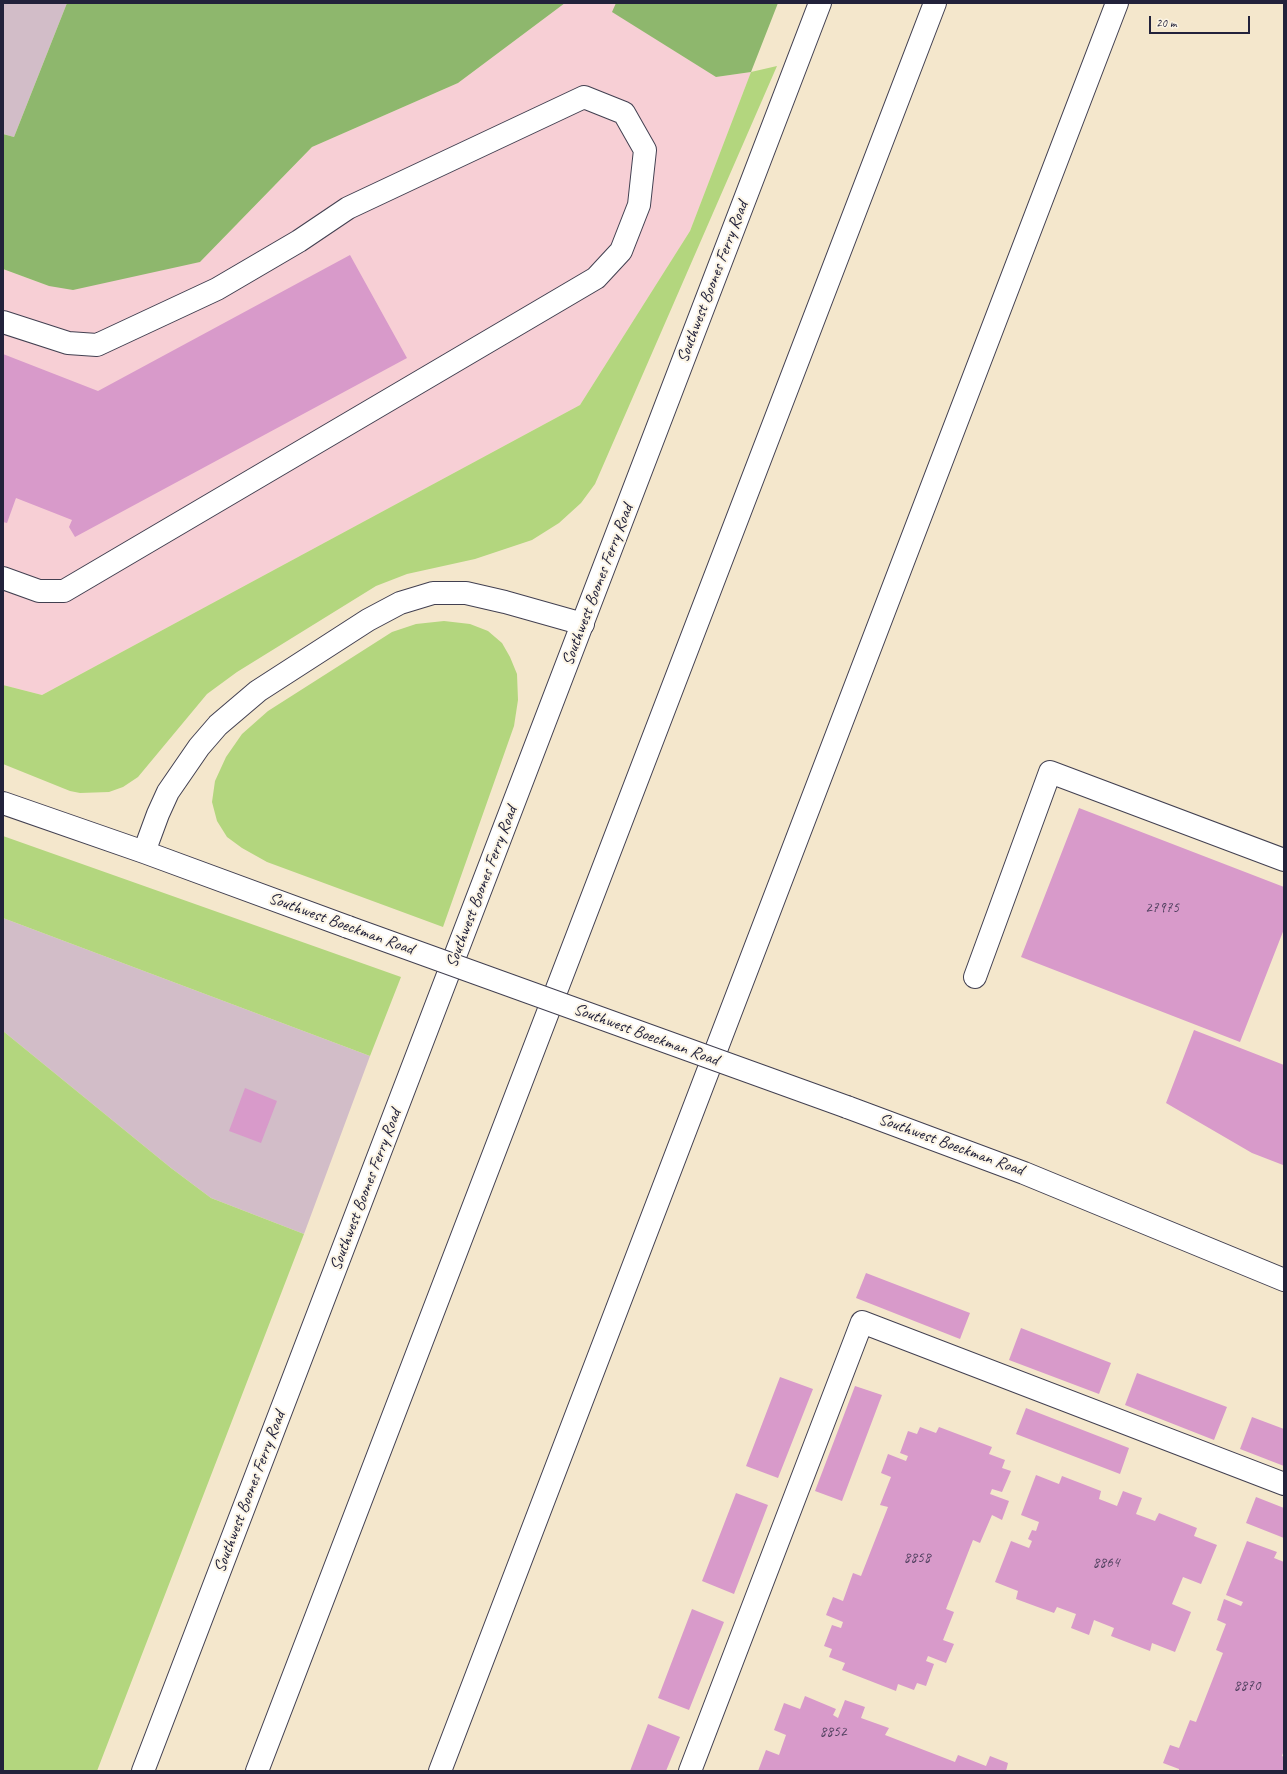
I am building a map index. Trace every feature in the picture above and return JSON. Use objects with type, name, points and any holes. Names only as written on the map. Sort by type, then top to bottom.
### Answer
[{"type":"main road","name":"Southwest Boones Ferry Road","points":[[142,1771],[820,3]]},
{"type":"main road","points":[[257,1771],[935,3]]},
{"type":"main road","points":[[440,1771],[1117,3]]},
{"type":"main road","points":[[3,322],[68,343],[97,344],[217,289],[299,241],[348,208],[584,97],[624,114],[645,150],[639,205],[621,251],[596,278],[64,591],[39,591],[3,578]]},
{"type":"main road","points":[[144,852],[168,792],[183,769],[218,725],[236,708],[258,691],[368,620],[400,603],[433,593],[466,593],[505,602],[583,624]]},
{"type":"main road","points":[[975,977],[1050,772],[1284,860]]},
{"type":"main road","name":"Southwest Boeckman Road","points":[[3,803],[144,852],[847,1107],[1024,1173],[1284,1280]]},
{"type":"main road","points":[[690,1771],[862,1322],[1284,1484]]},
{"type":"shaded area","points":[[3,3],[67,3],[14,137],[3,134]]},
{"type":"shaded area","points":[[565,3],[616,3],[613,12],[716,77],[751,72],[690,231],[580,405],[42,695],[3,685],[3,269],[49,286],[200,262],[312,147],[458,83]]},
{"type":"shaded area","points":[[3,918],[370,1056],[304,1234],[211,1198],[171,1168],[3,1031]]},
{"type":"green space","points":[[67,3],[565,3],[458,83],[312,147],[200,262],[73,290],[49,286],[3,269],[3,134],[14,137]]},
{"type":"green space","points":[[616,3],[778,3],[751,72],[716,77],[612,12]]},
{"type":"green space","points":[[777,66],[595,484],[581,503],[559,523],[532,540],[475,559],[407,574],[376,586],[237,672],[207,694],[138,777],[123,787],[109,792],[80,793],[70,791],[3,764],[3,685],[42,695],[580,405],[690,231],[751,72]]},
{"type":"green space","points":[[444,621],[470,624],[488,631],[502,643],[517,674],[518,700],[514,726],[443,927],[267,862],[242,848],[227,837],[217,821],[212,802],[215,781],[226,757],[242,734],[268,711],[392,632],[416,624]]},
{"type":"green space","points":[[3,836],[401,977],[370,1056],[3,918]]},
{"type":"green space","points":[[3,1031],[171,1168],[211,1198],[304,1234],[97,1771],[3,1771]]},
{"type":"building","points":[[350,255],[407,358],[75,537],[69,527],[72,520],[16,498],[7,523],[3,522],[3,354],[98,391]]},
{"type":"building","points":[[1079,808],[1284,887],[1284,929],[1240,1042],[1021,957]]},
{"type":"building","points":[[1194,1030],[1284,1065],[1283,1165],[1252,1153],[1166,1103]]},
{"type":"building","points":[[245,1088],[277,1101],[261,1143],[229,1131]]},
{"type":"building","points":[[866,1273],[970,1313],[960,1339],[856,1298]]},
{"type":"building","points":[[1021,1328],[1111,1363],[1099,1394],[1009,1360]]},
{"type":"building","points":[[1137,1373],[1227,1407],[1214,1440],[1125,1405]]},
{"type":"building","points":[[780,1377],[813,1389],[778,1478],[746,1466]]},
{"type":"building","points":[[855,1386],[882,1395],[842,1501],[815,1491]]},
{"type":"building","points":[[1026,1408],[1129,1448],[1120,1474],[1016,1434]]},
{"type":"building","points":[[1252,1417],[1284,1429],[1284,1466],[1240,1449]]},
{"type":"building","points":[[920,1427],[936,1433],[939,1427],[992,1447],[989,1454],[1005,1460],[1002,1468],[1011,1471],[1002,1492],[992,1489],[990,1494],[1009,1501],[1002,1520],[992,1515],[980,1543],[973,1540],[946,1609],[954,1612],[943,1640],[954,1644],[946,1663],[928,1656],[926,1661],[934,1664],[926,1686],[917,1683],[914,1690],[898,1684],[896,1691],[842,1670],[845,1663],[829,1657],[832,1649],[824,1646],[832,1625],[841,1628],[843,1622],[826,1615],[833,1597],[843,1601],[853,1573],[861,1576],[888,1507],[880,1505],[891,1477],[881,1473],[888,1454],[906,1461],[908,1456],[900,1453],[908,1431],[917,1434]]},
{"type":"building","points":[[1036,1475],[1059,1484],[1062,1476],[1101,1491],[1099,1499],[1117,1506],[1123,1491],[1142,1498],[1136,1514],[1155,1521],[1159,1513],[1197,1528],[1194,1536],[1217,1545],[1201,1584],[1183,1577],[1172,1604],[1191,1612],[1175,1652],[1152,1643],[1150,1651],[1111,1636],[1114,1628],[1094,1620],[1089,1635],[1071,1628],[1076,1614],[1057,1607],[1054,1613],[1016,1599],[1018,1591],[995,1582],[1011,1541],[1029,1548],[1032,1541],[1028,1539],[1032,1530],[1036,1531],[1039,1522],[1021,1515]]},
{"type":"building","points":[[736,1493],[768,1505],[734,1594],[702,1581]]},
{"type":"building","points":[[1256,1497],[1284,1508],[1284,1538],[1246,1523]]},
{"type":"building","points":[[1247,1541],[1277,1552],[1274,1558],[1284,1562],[1284,1750],[1282,1756],[1284,1757],[1284,1771],[1179,1771],[1179,1769],[1163,1763],[1170,1745],[1179,1748],[1190,1720],[1196,1722],[1223,1653],[1216,1650],[1226,1624],[1217,1620],[1224,1599],[1241,1606],[1243,1602],[1226,1595]]},
{"type":"building","points":[[692,1609],[724,1622],[689,1710],[658,1698]]},
{"type":"building","points":[[805,1696],[836,1709],[833,1715],[838,1718],[845,1700],[865,1707],[861,1718],[889,1728],[885,1735],[955,1762],[958,1755],[986,1766],[990,1756],[1008,1763],[1006,1771],[758,1771],[766,1750],[779,1755],[786,1735],[774,1730],[784,1703],[800,1709]]},
{"type":"building","points":[[648,1724],[680,1737],[666,1771],[630,1771]]}]
